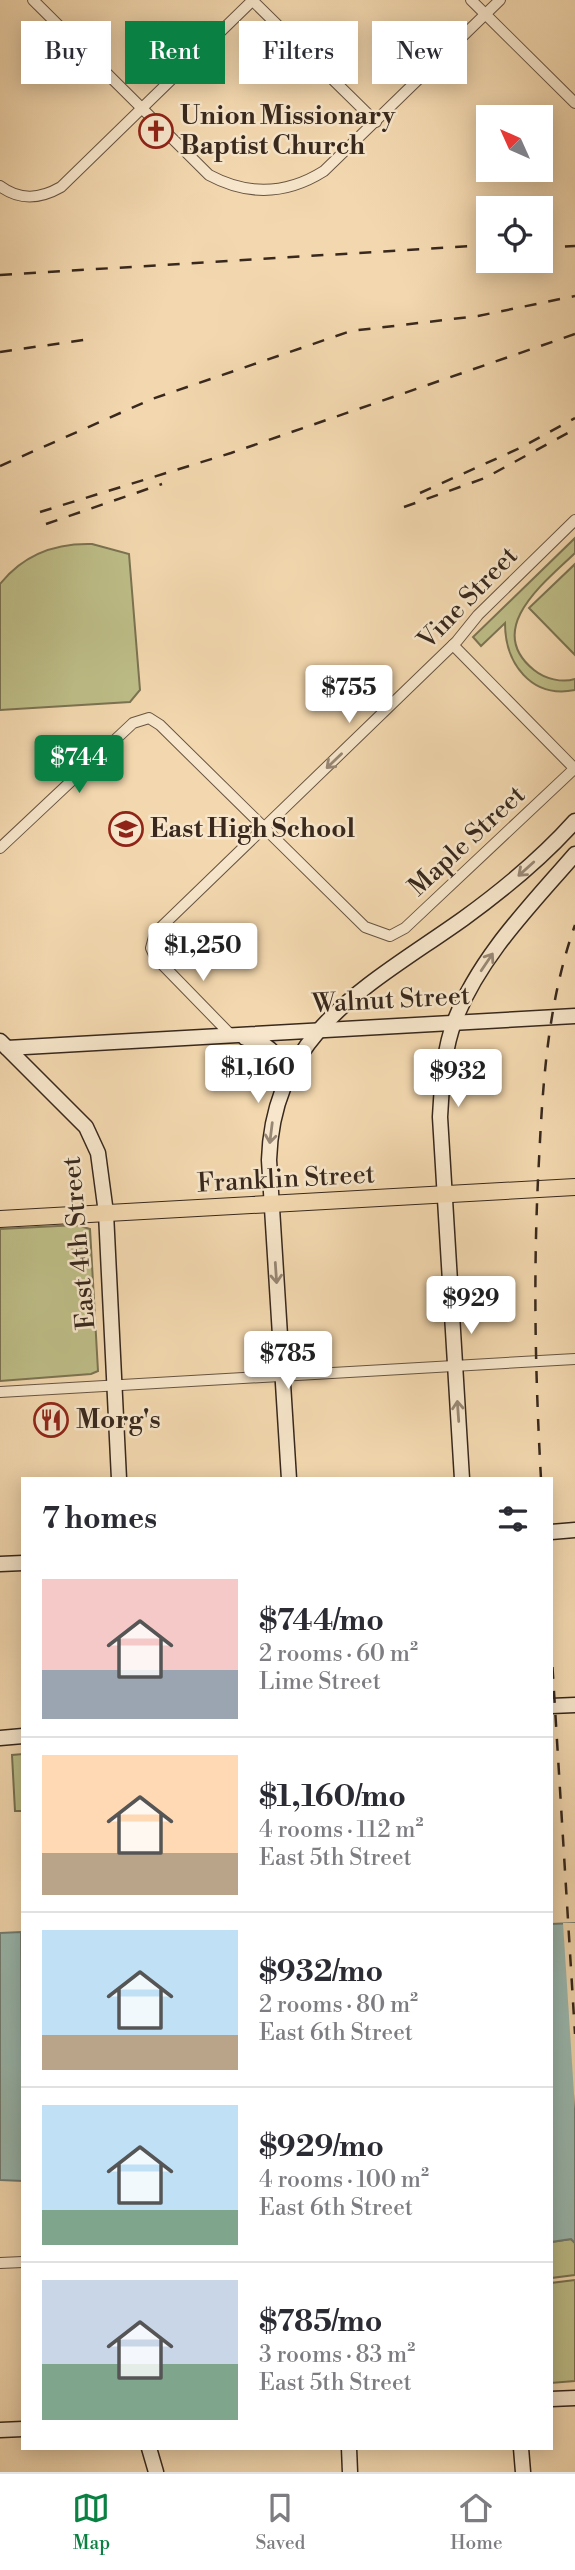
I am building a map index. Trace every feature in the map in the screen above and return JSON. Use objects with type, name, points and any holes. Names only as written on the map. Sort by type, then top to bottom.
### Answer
[{"type":"main road","points":[[289,1477],[270,1141],[276,1107],[284,1084],[295,1061],[320,1028],[365,985],[517,877],[575,821]]},
{"type":"main road","points":[[462,1477],[440,1117],[444,1065],[454,1022],[474,981],[495,950],[575,854]]},
{"type":"main road","name":"Walnut Street","points":[[2,1046],[575,1016]]},
{"type":"main road","points":[[230,1034],[271,1047],[282,1067],[284,1084]]},
{"type":"main road","name":"East 4th Street","points":[[2,1046],[91,1133],[98,1153],[106,1213],[119,1477]]},
{"type":"main road","name":"Franklin Street","points":[[0,1219],[575,1187]]},
{"type":"main road","points":[[553,1532],[575,1530]]},
{"type":"main road","points":[[0,1564],[21,1563]]},
{"type":"main road","points":[[553,1706],[575,1705]]},
{"type":"main road","points":[[0,1738],[21,1736]]},
{"type":"main road","points":[[553,2399],[575,2398]]},
{"type":"main road","points":[[0,2430],[21,2429]]},
{"type":"main road","points":[[150,2450],[156,2472]]},
{"type":"main road","points":[[349,2450],[350,2472]]},
{"type":"main road","points":[[521,2450],[523,2472]]},
{"type":"street","points":[[33,0],[209,175],[228,186],[262,191],[306,182],[324,171],[500,0]]},
{"type":"street","points":[[0,186],[14,195],[30,198],[47,195],[61,187],[252,0],[376,122]]},
{"type":"street","points":[[471,0],[575,103]]},
{"type":"street","name":"Vine Street","points":[[230,1034],[155,957],[152,941],[159,928],[453,645],[478,615],[575,520]]},
{"type":"street","points":[[453,645],[575,769]]},
{"type":"street","points":[[0,848],[133,723],[149,718],[160,724],[265,827]]},
{"type":"street","name":"Maple Street","points":[[265,827],[365,927],[383,936],[398,933],[405,928],[575,769]]},
{"type":"street","points":[[0,1392],[575,1359]]},
{"type":"street","points":[[0,2263],[21,2262]]},
{"type":"green space","points":[[575,538],[575,553],[535,592],[517,623],[515,638],[520,654],[534,670],[548,678],[575,679],[575,690],[545,689],[524,675],[516,664],[506,638],[505,623],[481,646],[473,637]]},
{"type":"green space","points":[[92,544],[129,554],[140,690],[130,702],[0,710],[0,584],[19,565],[41,553],[66,546]]},
{"type":"green space","points":[[575,564],[575,655],[529,608]]},
{"type":"green space","points":[[77,1225],[90,1229],[98,1371],[91,1374],[0,1381],[0,1229]]},
{"type":"green space","points":[[21,1754],[21,1811],[15,1811],[12,1755]]},
{"type":"green space","points":[[571,2239],[575,2243],[575,2275],[553,2278],[553,2242]]},
{"type":"green space","points":[[575,2280],[575,2381],[553,2383],[553,2283]]},
{"type":"water","points":[[575,1923],[575,2243],[571,2239],[553,2242],[553,1924]]},
{"type":"water","points":[[21,1932],[21,2181],[0,2180],[0,1933]]},
{"type":"pier","points":[[563,1923],[575,1923],[575,2109]]},
{"type":"railway","points":[[0,275],[476,246]]},
{"type":"railway","points":[[553,247],[575,246]]},
{"type":"railway","points":[[0,466],[152,399],[351,331],[478,316],[575,296]]},
{"type":"railway","points":[[40,512],[231,453],[575,334]]},
{"type":"railway","points":[[0,352],[90,339]]},
{"type":"railway","points":[[420,493],[520,448],[575,418]]},
{"type":"railway","points":[[404,507],[485,478],[575,429]]},
{"type":"railway","points":[[46,524],[162,484]]},
{"type":"railway","points":[[541,1477],[535,1280],[541,1130],[548,1041],[559,983],[575,925]]},
{"type":"railway","points":[[553,1676],[575,2034]]},
{"type":"place","name":"Union Missionary Baptist Church","points":[[156,131]]},
{"type":"place","name":"East High School","points":[[126,829]]},
{"type":"place","name":"Morg's","points":[[51,1420]]}]
